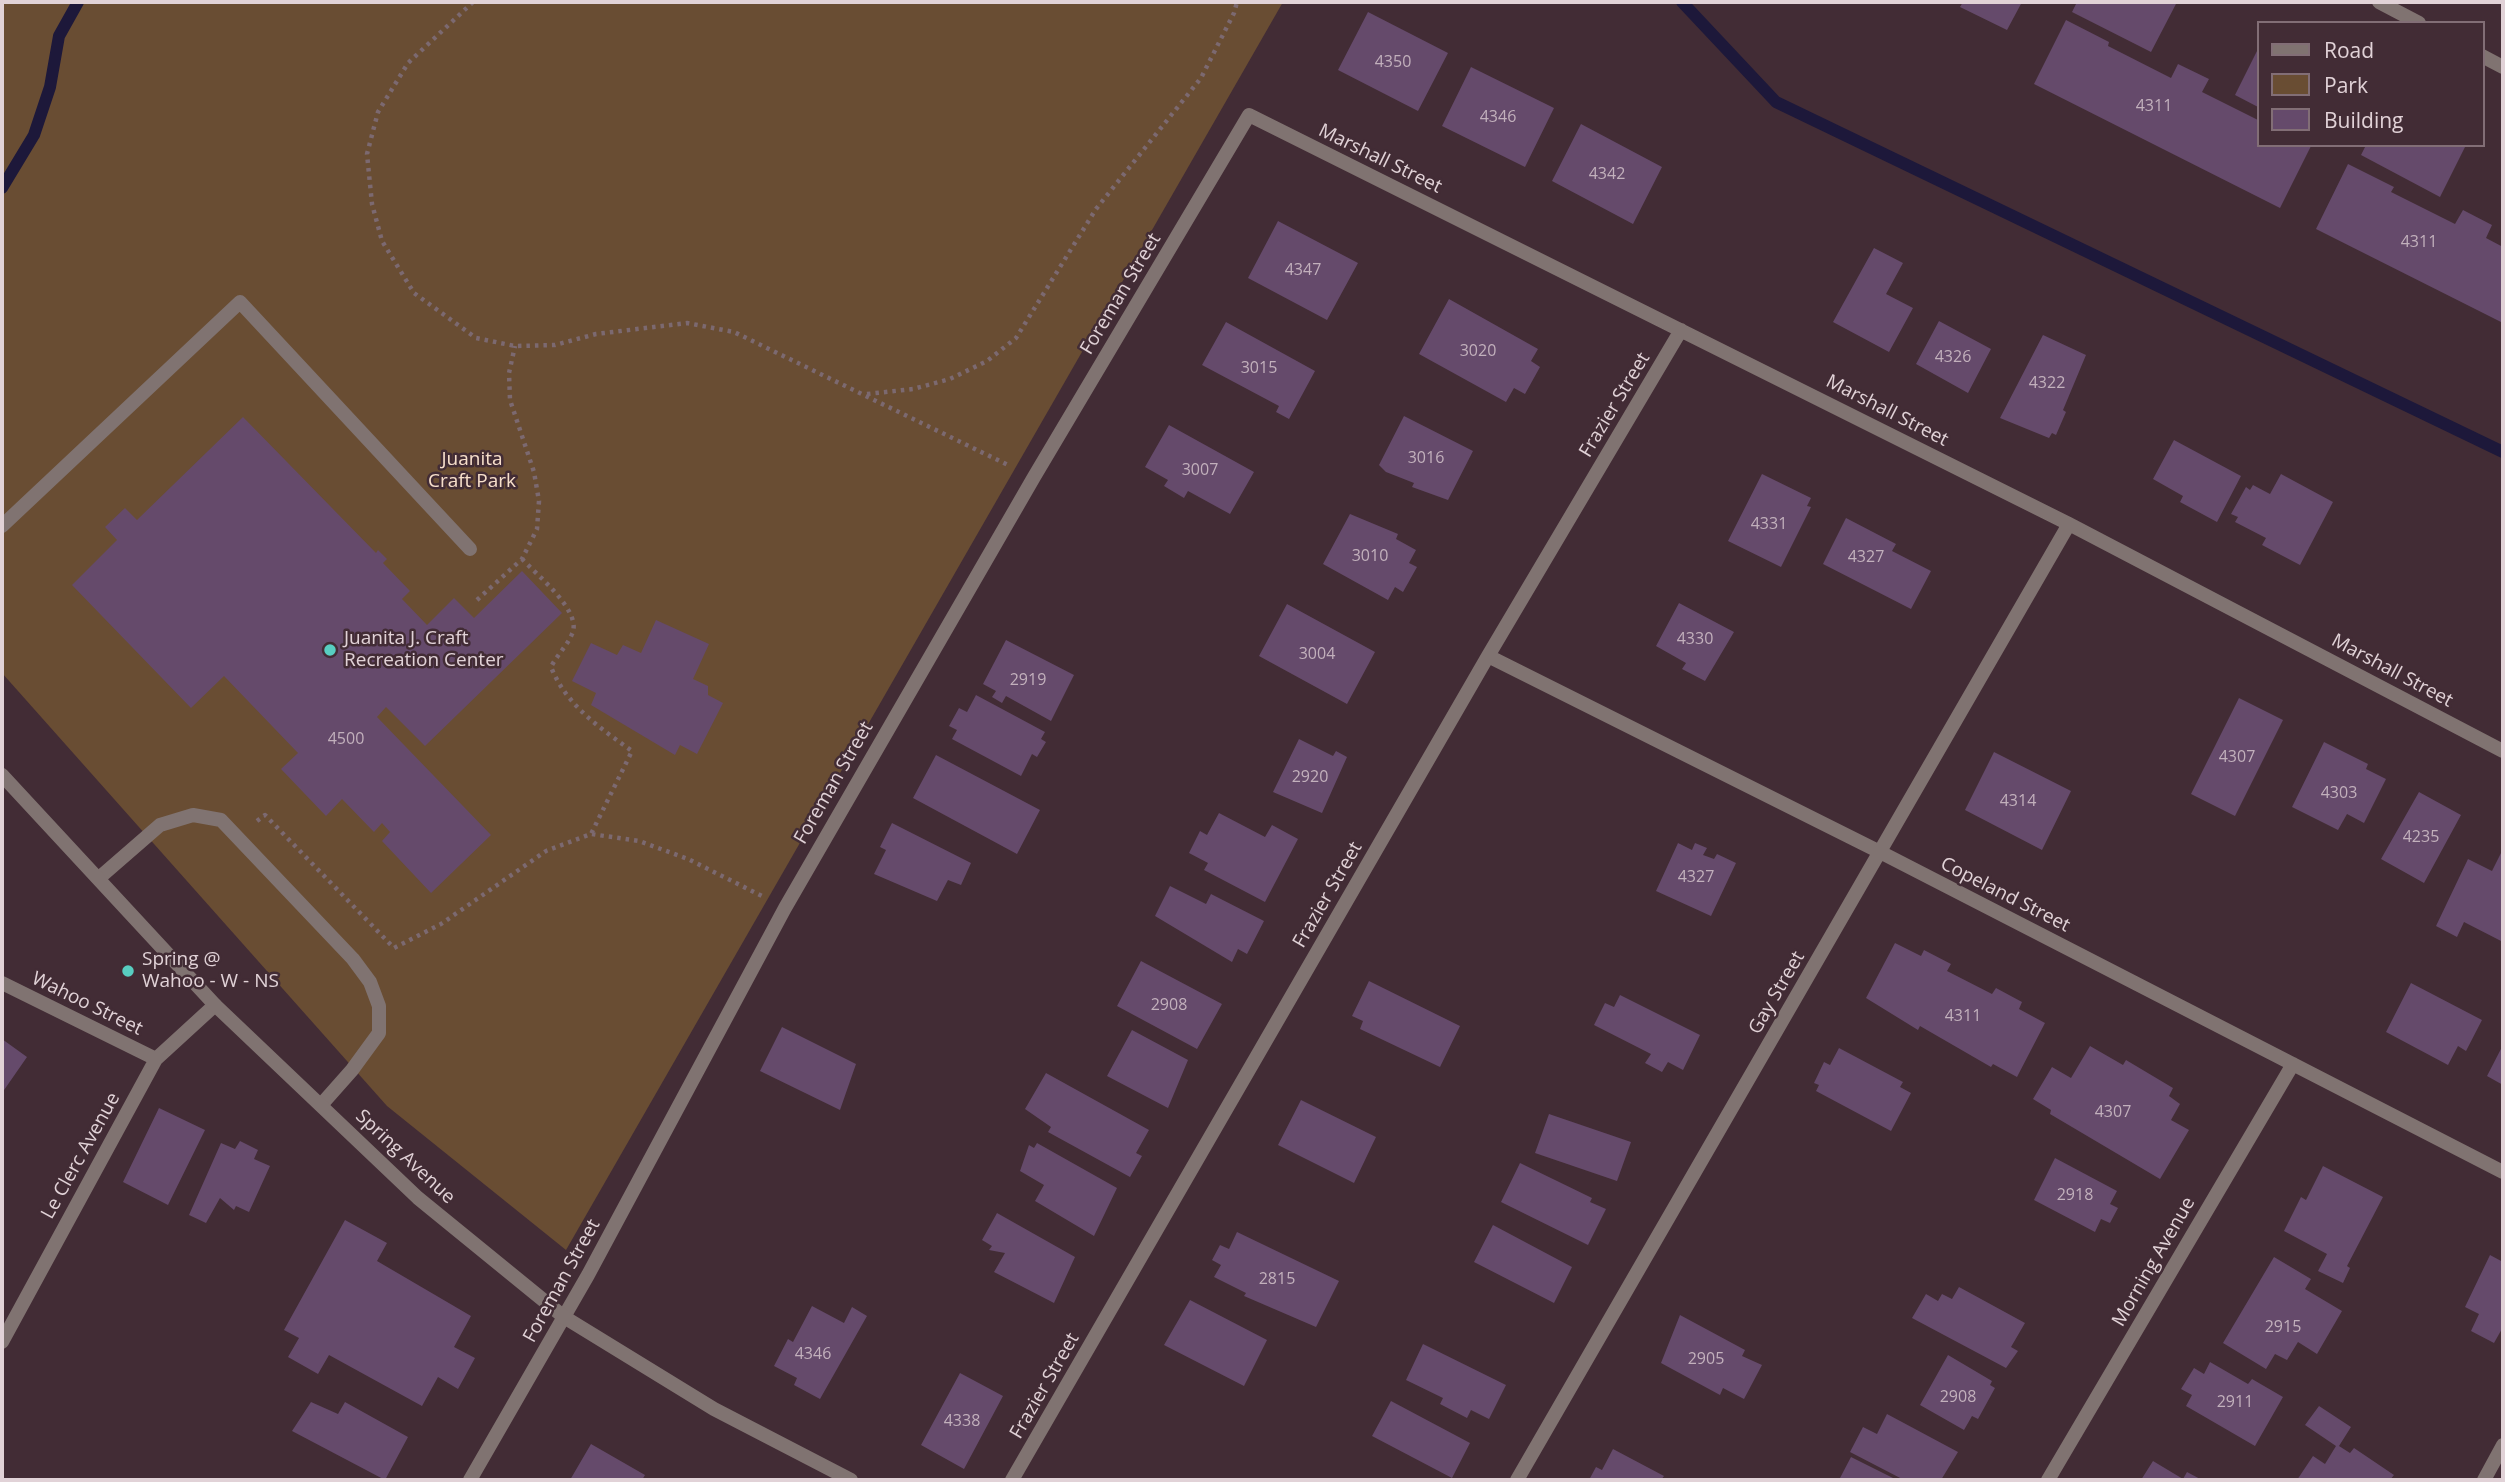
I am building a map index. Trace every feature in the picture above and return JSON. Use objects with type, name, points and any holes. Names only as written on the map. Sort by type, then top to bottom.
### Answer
[{"type":"street","points":[[2379,2],[2415,21]]},
{"type":"street","points":[[2484,57],[2503,67]]},
{"type":"street","name":"Marshall Street","points":[[1249,115],[2069,524],[2503,751]]},
{"type":"street","name":"Foreman Street","points":[[470,1480],[564,1317],[785,908],[1034,477],[1249,115]]},
{"type":"street","points":[[2,526],[240,302],[470,549]]},
{"type":"street","name":"Frazier Street","points":[[1012,1480],[1488,656],[1681,330]]},
{"type":"street","name":"Gay Street","points":[[1517,1480],[2069,524]]},
{"type":"street","name":"Copeland Street","points":[[1488,656],[1880,852],[2503,1172]]},
{"type":"street","name":"Spring Avenue","points":[[2,775],[215,1005],[418,1198],[564,1317],[714,1409],[851,1480]]},
{"type":"street","points":[[99,878],[160,825],[193,815],[221,820],[353,959],[370,982],[379,1006],[379,1032],[352,1070],[321,1105]]},
{"type":"street","name":"Wahoo Street","points":[[2,983],[156,1059]]},
{"type":"street","name":"Le Clerc Avenue","points":[[2,1342],[156,1059],[215,1005]]},
{"type":"street","name":"Morning Avenue","points":[[2048,1480],[2293,1064]]},
{"type":"street","points":[[2484,1480],[2503,1445]]},
{"type":"path","points":[[473,2],[408,63],[378,112],[367,154],[372,204],[382,242],[414,293],[477,338],[515,346],[555,345],[596,334],[687,323],[734,332],[1034,477]]},
{"type":"path","points":[[866,394],[913,389],[950,379],[987,361],[1016,338],[1096,209],[1201,78],[1237,2]]},
{"type":"path","points":[[477,600],[522,559],[537,529],[539,501],[534,472],[510,400],[509,373],[515,346]]},
{"type":"path","points":[[522,559],[568,607],[575,621],[573,633],[551,667],[557,682],[591,722],[632,751],[591,834]]},
{"type":"path","points":[[237,837],[265,815],[394,948],[441,924],[546,851],[591,834],[639,841],[688,859],[785,908]]},
{"type":"green space","name":"Juanita Craft Park","points":[[2,2],[1283,2],[566,1250],[387,1106],[2,673]]},
{"type":"building","points":[[1963,2],[2022,2],[2007,30],[1960,7]]},
{"type":"building","points":[[2077,2],[2177,2],[2151,52],[2072,12]]},
{"type":"building","points":[[1368,12],[1448,53],[1418,111],[1338,70]]},
{"type":"building","points":[[2066,20],[2109,42],[2108,46],[2171,78],[2178,64],[2209,79],[2202,92],[2256,119],[2256,147],[2310,147],[2280,208],[2034,84]]},
{"type":"building","points":[[2256,53],[2256,106],[2235,95]]},
{"type":"building","points":[[1471,67],[1554,108],[1525,167],[1442,126]]},
{"type":"building","points":[[1581,124],[1662,167],[1633,224],[1552,181]]},
{"type":"building","points":[[2365,147],[2465,147],[2440,197],[2361,155]]},
{"type":"building","points":[[2348,164],[2394,187],[2391,192],[2455,224],[2463,210],[2492,225],[2486,238],[2503,247],[2503,323],[2316,229]]},
{"type":"building","points":[[1278,221],[1358,263],[1327,320],[1248,278]]},
{"type":"building","points":[[1874,248],[1903,263],[1886,294],[1913,308],[1889,352],[1833,322]]},
{"type":"building","points":[[1449,299],[1538,349],[1531,361],[1540,367],[1525,394],[1514,388],[1506,402],[1419,354]]},
{"type":"building","points":[[1939,321],[1991,349],[1968,393],[1916,364]]},
{"type":"building","points":[[1226,322],[1315,371],[1289,419],[1276,412],[1279,406],[1202,365]]},
{"type":"building","points":[[2043,335],[2086,355],[2063,410],[2066,412],[2056,435],[2052,433],[2049,438],[2000,418]]},
{"type":"building","points":[[1404,416],[1473,451],[1448,500],[1412,487],[1414,483],[1386,472],[1379,465]]},
{"type":"building","name":"Juanita J. Craft Recreation Center","points":[[243,417],[376,553],[378,550],[387,559],[383,563],[410,591],[402,599],[427,625],[454,598],[474,618],[522,571],[562,613],[425,746],[386,707],[377,717],[491,835],[431,893],[382,841],[390,832],[382,823],[374,832],[342,799],[326,816],[281,769],[298,753],[224,676],[191,708],[72,585],[117,540],[105,527],[125,508],[137,520]]},
{"type":"building","points":[[1169,425],[1254,472],[1230,514],[1188,491],[1184,498],[1164,486],[1168,480],[1145,467]]},
{"type":"building","points":[[2174,440],[2241,476],[2217,522],[2180,502],[2183,496],[2153,479]]},
{"type":"building","points":[[1762,474],[1811,498],[1807,506],[1811,507],[1781,567],[1728,541]]},
{"type":"building","points":[[2281,474],[2333,502],[2300,565],[2262,545],[2266,538],[2235,522],[2238,517],[2231,514],[2246,487],[2250,490],[2253,485],[2270,494]]},
{"type":"building","points":[[1350,514],[1398,534],[1396,539],[1416,550],[1409,563],[1417,567],[1403,592],[1395,587],[1388,600],[1323,564]]},
{"type":"building","points":[[1846,518],[1896,544],[1892,551],[1931,571],[1911,609],[1823,564]]},
{"type":"building","points":[[1679,603],[1734,632],[1705,681],[1682,669],[1686,663],[1656,646]]},
{"type":"building","points":[[1287,604],[1375,652],[1347,704],[1259,656]]},
{"type":"building","points":[[656,620],[709,644],[693,679],[708,686],[708,695],[723,703],[697,754],[680,745],[675,755],[591,705],[596,693],[572,681],[591,643],[617,655],[623,645],[641,653]]},
{"type":"building","points":[[1006,640],[1074,675],[1051,721],[1006,696],[1002,703],[992,697],[996,691],[983,684]]},
{"type":"building","points":[[976,695],[1045,732],[1041,739],[1046,742],[1037,757],[1032,754],[1021,776],[952,739],[957,730],[949,726],[959,708],[967,712]]},
{"type":"building","points":[[2239,698],[2283,720],[2235,816],[2191,794]]},
{"type":"building","points":[[1299,739],[1333,756],[1336,751],[1347,757],[1322,813],[1273,792]]},
{"type":"building","points":[[2324,742],[2368,764],[2366,769],[2386,779],[2364,823],[2347,814],[2338,830],[2292,807]]},
{"type":"building","points":[[1994,752],[2071,791],[2042,850],[1965,810]]},
{"type":"building","points":[[936,755],[1040,810],[1017,854],[913,798]]},
{"type":"building","points":[[2419,792],[2461,815],[2424,883],[2381,859]]},
{"type":"building","points":[[1219,813],[1265,837],[1272,825],[1298,839],[1265,902],[1204,870],[1208,863],[1189,853],[1200,831],[1207,835]]},
{"type":"building","points":[[892,823],[971,863],[961,885],[948,880],[937,901],[874,874],[886,850],[880,847]]},
{"type":"building","points":[[1678,843],[1692,850],[1695,843],[1707,848],[1703,855],[1714,859],[1717,854],[1736,863],[1711,916],[1656,891]]},
{"type":"building","points":[[2503,849],[2503,942],[2464,922],[2457,937],[2436,926],[2468,859],[2492,871]]},
{"type":"building","points":[[1170,886],[1206,904],[1211,894],[1264,921],[1247,954],[1238,949],[1232,962],[1155,916]]},
{"type":"building","points":[[1895,943],[1921,956],[1924,950],[1951,964],[1947,971],[1992,994],[1996,988],[2022,1002],[2019,1009],[2045,1023],[2017,1077],[1993,1064],[1991,1067],[1920,1026],[1918,1030],[1866,998]]},
{"type":"building","points":[[1141,961],[1222,1004],[1197,1049],[1117,1006]]},
{"type":"building","points":[[1369,981],[1460,1026],[1440,1067],[1360,1029],[1363,1021],[1352,1016]]},
{"type":"building","points":[[2411,983],[2482,1020],[2466,1051],[2458,1046],[2448,1065],[2386,1032]]},
{"type":"building","points":[[1620,995],[1700,1035],[1683,1070],[1668,1062],[1662,1072],[1645,1063],[1651,1054],[1594,1025],[1605,1003],[1614,1007]]},
{"type":"building","points":[[782,1027],[856,1064],[840,1110],[760,1071]]},
{"type":"building","points":[[1132,1030],[1188,1060],[1168,1108],[1107,1076]]},
{"type":"building","points":[[2,1039],[27,1057],[2,1093]]},
{"type":"building","points":[[2503,1045],[2503,1085],[2487,1076]]},
{"type":"building","points":[[2090,1046],[2123,1065],[2126,1060],[2173,1088],[2169,1096],[2180,1104],[2171,1120],[2189,1130],[2160,1179],[2050,1114],[2051,1110],[2033,1099],[2052,1067],[2071,1078]]},
{"type":"building","points":[[1839,1048],[1903,1082],[1900,1087],[1911,1093],[1891,1131],[1816,1091],[1819,1085],[1814,1083],[1824,1062],[1830,1065]]},
{"type":"building","points":[[1046,1073],[1149,1130],[1136,1153],[1142,1156],[1130,1177],[1048,1132],[1051,1127],[1025,1109]]},
{"type":"building","points":[[1301,1100],[1376,1137],[1354,1183],[1278,1145]]},
{"type":"building","points":[[159,1108],[205,1130],[168,1205],[123,1182]]},
{"type":"building","points":[[1549,1114],[1631,1142],[1617,1181],[1535,1153]]},
{"type":"building","points":[[240,1141],[258,1150],[254,1159],[270,1166],[249,1212],[236,1206],[234,1210],[220,1198],[206,1223],[189,1215],[221,1143],[235,1149]]},
{"type":"building","points":[[1037,1143],[1117,1188],[1094,1236],[1035,1201],[1044,1185],[1020,1171],[1029,1145],[1034,1148]]},
{"type":"building","points":[[2055,1158],[2117,1191],[2110,1204],[2118,1208],[2110,1223],[2101,1219],[2095,1232],[2034,1200]]},
{"type":"building","points":[[1520,1163],[1592,1198],[1590,1202],[1606,1209],[1588,1245],[1501,1202]]},
{"type":"building","points":[[2323,1166],[2383,1197],[2347,1266],[2350,1268],[2343,1283],[2318,1271],[2327,1254],[2284,1231],[2301,1197],[2306,1200]]},
{"type":"building","points":[[997,1213],[1075,1257],[1054,1303],[994,1272],[1005,1253],[989,1250],[992,1246],[982,1240]]},
{"type":"building","points":[[345,1220],[387,1243],[377,1261],[471,1316],[454,1347],[475,1358],[458,1389],[438,1377],[422,1406],[329,1355],[318,1374],[288,1357],[299,1338],[284,1330]]},
{"type":"building","points":[[1493,1225],[1572,1267],[1554,1303],[1474,1262]]},
{"type":"building","points":[[1237,1232],[1339,1281],[1316,1327],[1244,1296],[1246,1293],[1214,1277],[1221,1265],[1212,1260],[1220,1245],[1229,1249]]},
{"type":"building","points":[[2490,1255],[2503,1262],[2503,1327],[2494,1343],[2471,1331],[2479,1314],[2465,1307]]},
{"type":"building","points":[[2274,1257],[2311,1279],[2305,1289],[2342,1311],[2317,1354],[2298,1342],[2287,1360],[2275,1354],[2266,1369],[2223,1343]]},
{"type":"building","points":[[1959,1287],[2025,1323],[2011,1347],[2018,1351],[2006,1368],[1912,1318],[1926,1294],[1938,1301],[1942,1294],[1952,1299]]},
{"type":"building","points":[[1190,1300],[1267,1340],[1244,1386],[1164,1345]]},
{"type":"building","points":[[812,1306],[844,1323],[852,1307],[867,1316],[820,1399],[794,1385],[797,1378],[774,1366],[788,1339],[793,1342]]},
{"type":"building","points":[[1680,1315],[1745,1350],[1742,1356],[1762,1365],[1744,1399],[1723,1388],[1720,1395],[1661,1363]]},
{"type":"building","points":[[1423,1344],[1506,1385],[1489,1419],[1471,1410],[1467,1418],[1440,1404],[1443,1398],[1406,1380]]},
{"type":"building","points":[[1948,1355],[1992,1381],[1990,1385],[1995,1388],[1978,1419],[1972,1416],[1964,1430],[1920,1405]]},
{"type":"building","points":[[2210,1362],[2248,1384],[2252,1379],[2283,1397],[2255,1446],[2186,1406],[2192,1395],[2181,1389],[2194,1368],[2204,1374]]},
{"type":"building","points":[[960,1373],[1003,1396],[964,1469],[921,1445]]},
{"type":"building","points":[[1391,1401],[1470,1443],[1452,1478],[1372,1436]]},
{"type":"building","points":[[311,1402],[338,1414],[345,1402],[408,1437],[385,1480],[292,1431]]},
{"type":"building","points":[[2319,1406],[2351,1427],[2339,1446],[2350,1453],[2354,1448],[2394,1475],[2390,1480],[2297,1480],[2313,1456],[2325,1464],[2336,1446],[2305,1425]]},
{"type":"building","points":[[1887,1414],[1958,1452],[1941,1480],[1904,1480],[1850,1452],[1863,1427],[1877,1434]]},
{"type":"building","points":[[591,1444],[645,1475],[642,1480],[570,1480]]},
{"type":"building","points":[[1613,1449],[1664,1476],[1661,1480],[1589,1480],[1596,1467],[1602,1470]]},
{"type":"building","points":[[1851,1457],[1897,1480],[1840,1478]]},
{"type":"building","points":[[2153,1461],[2183,1479],[2187,1472],[2202,1480],[2141,1480]]},
{"type":"waterway","points":[[2,188],[34,135],[50,87],[59,36],[78,2]]},
{"type":"waterway","points":[[1682,2],[1776,102],[2503,452]]},
{"type":"place","name":"Juanita J. Craft Recreation Center","points":[[330,650]]},
{"type":"place","name":"Spring @ Wahoo - W - NS","points":[[128,971]]}]
